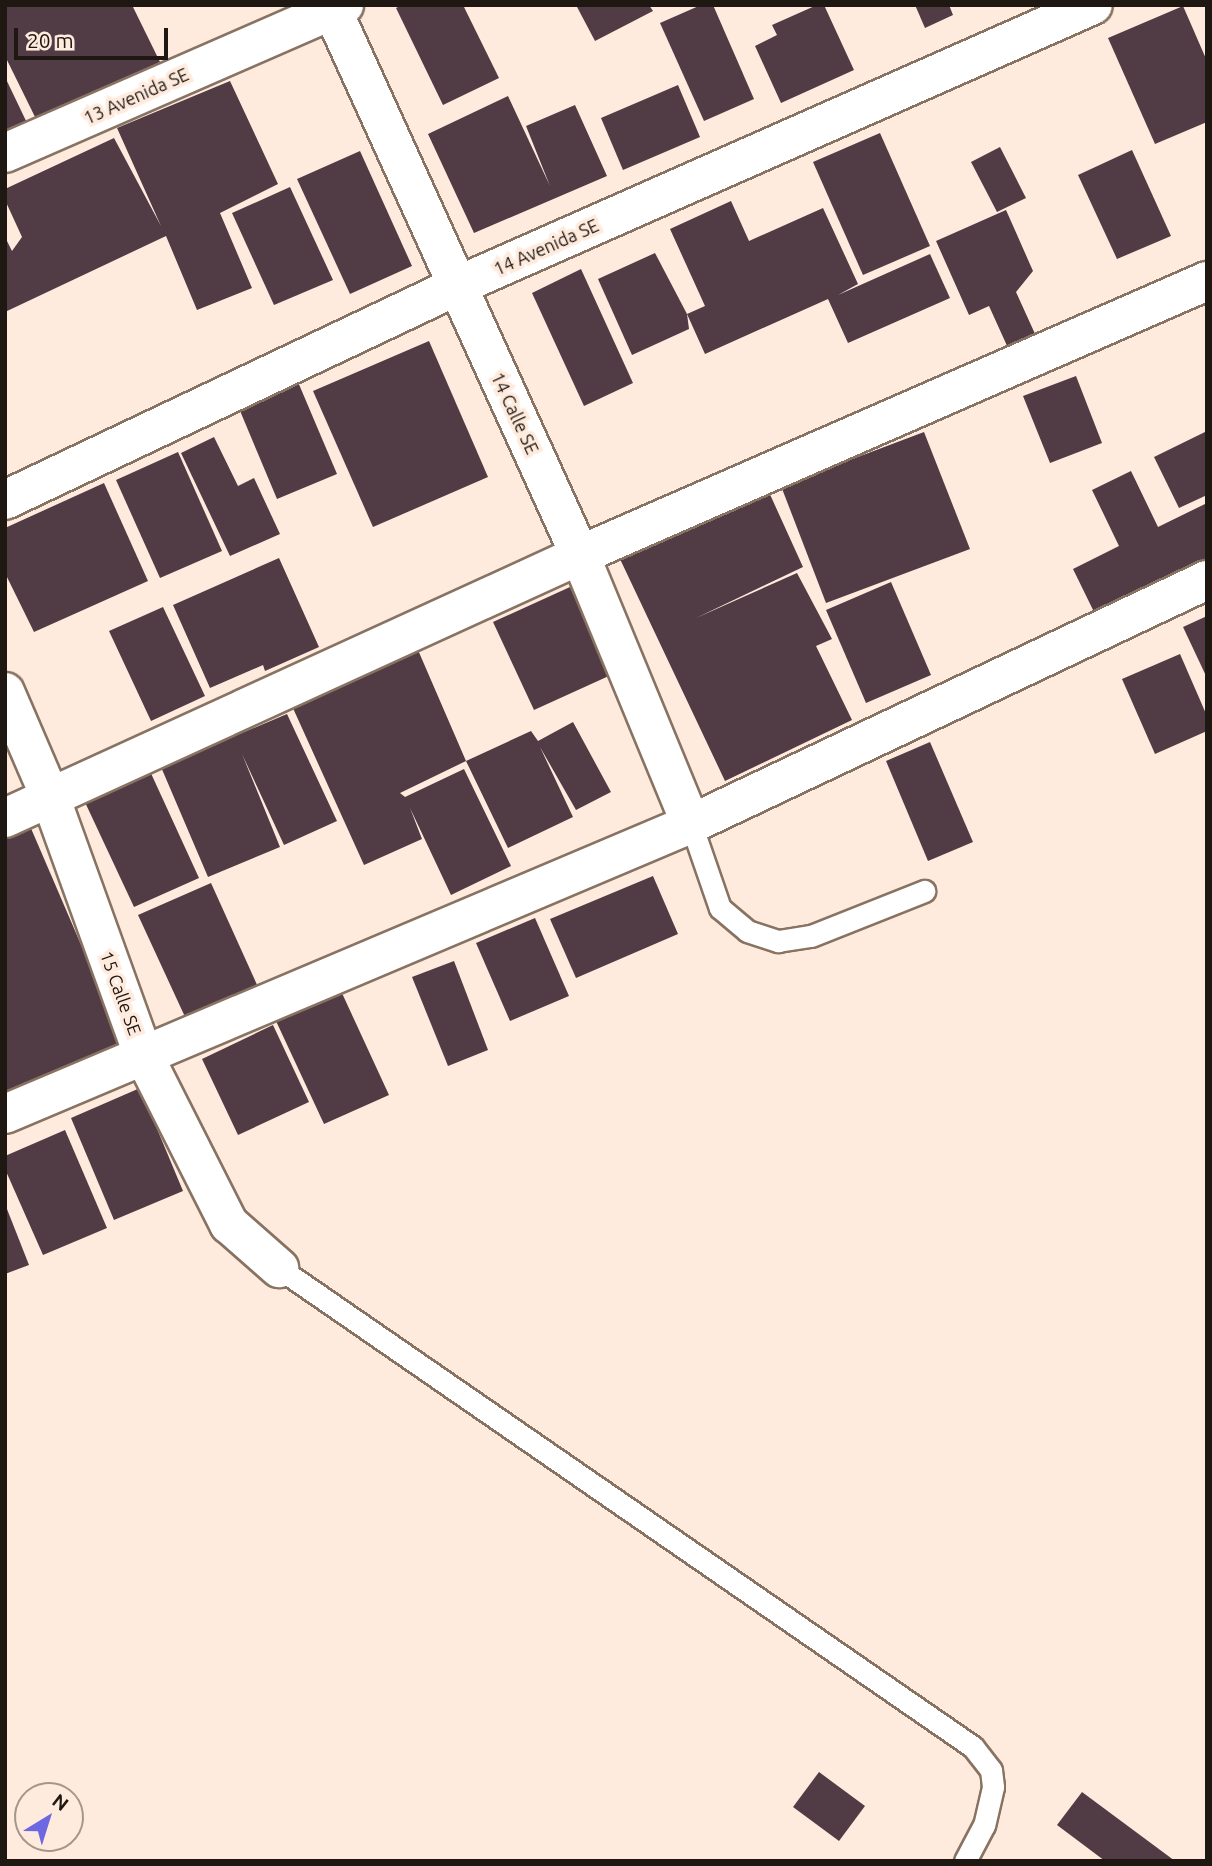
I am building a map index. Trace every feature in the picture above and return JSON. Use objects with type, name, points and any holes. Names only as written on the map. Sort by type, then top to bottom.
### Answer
[{"type":"street","name":"14 Avenida SE","points":[[5,500],[457,286],[1093,5]]},
{"type":"street","name":"14 Calle SE","points":[[336,7],[457,286],[580,555],[691,824]]},
{"type":"street","name":"13 Avenida SE","points":[[5,153],[336,7]]},
{"type":"street","points":[[5,818],[580,555],[1207,281]]},
{"type":"street","points":[[5,1114],[691,824],[1207,580]]},
{"type":"street","name":"15 Calle SE","points":[[5,692],[51,799],[142,1054],[229,1224],[279,1268]]},
{"type":"lane","points":[[691,824],[720,908],[747,932],[778,941],[811,936],[925,891]]},
{"type":"lane","points":[[279,1268],[973,1747],[991,1770],[993,1787],[984,1825],[965,1861]]},
{"type":"building","points":[[5,5],[132,5],[160,62],[38,123],[5,56]]},
{"type":"building","points":[[402,5],[463,5],[499,78],[443,105],[396,8]]},
{"type":"building","points":[[576,5],[649,5],[653,11],[595,41]]},
{"type":"building","points":[[701,5],[713,5],[754,99],[704,121],[660,23]]},
{"type":"building","points":[[817,5],[824,5],[854,70],[781,103],[755,46],[777,35],[772,25]]},
{"type":"building","points":[[915,5],[949,5],[953,15],[925,28]]},
{"type":"building","points":[[1183,6],[1207,61],[1207,122],[1155,144],[1108,38]]},
{"type":"building","points":[[5,77],[28,125],[5,135]]},
{"type":"building","points":[[230,81],[278,184],[220,213],[252,288],[197,310],[166,236],[5,312],[5,237],[12,251],[22,237],[5,200],[5,189],[114,138],[161,226],[117,128]]},
{"type":"building","points":[[678,85],[700,137],[623,170],[601,118]]},
{"type":"building","points":[[508,96],[550,186],[526,126],[575,105],[607,176],[474,233],[428,134]]},
{"type":"building","points":[[880,133],[930,246],[863,275],[813,162]]},
{"type":"building","points":[[1000,147],[1026,198],[997,212],[971,162]]},
{"type":"building","points":[[1132,150],[1171,236],[1117,259],[1078,175]]},
{"type":"building","points":[[360,151],[412,266],[350,294],[297,179]]},
{"type":"building","points":[[290,187],[333,280],[274,305],[232,213]]},
{"type":"building","points":[[731,201],[749,241],[823,208],[858,284],[838,295],[930,254],[950,298],[848,343],[828,299],[705,354],[687,314],[705,306],[670,229]]},
{"type":"building","points":[[1006,210],[1033,271],[1016,292],[1041,347],[1013,359],[989,306],[969,315],[936,241]]},
{"type":"building","points":[[655,253],[687,314],[689,329],[632,355],[598,279]]},
{"type":"building","points":[[581,269],[633,383],[584,406],[532,293]]},
{"type":"building","points":[[429,341],[488,477],[373,527],[313,391]]},
{"type":"building","points":[[1076,376],[1102,443],[1050,463],[1023,396]]},
{"type":"building","points":[[298,382],[337,474],[277,499],[238,406]]},
{"type":"building","points":[[1207,431],[1207,495],[1179,508],[1154,457]]},
{"type":"building","points":[[924,432],[970,549],[826,603],[781,486]]},
{"type":"building","points":[[214,437],[238,486],[254,478],[280,534],[230,556],[181,453]]},
{"type":"building","points":[[178,452],[222,551],[160,578],[116,480]]},
{"type":"building","points":[[1131,471],[1158,527],[1207,503],[1207,559],[1095,614],[1073,569],[1119,546],[1092,490]]},
{"type":"building","points":[[104,483],[148,581],[34,632],[5,573],[5,528]]},
{"type":"building","points":[[768,490],[803,567],[696,618],[797,573],[832,639],[816,646],[852,720],[725,781],[620,559]]},
{"type":"building","points":[[279,558],[319,647],[265,671],[263,665],[210,688],[173,605]]},
{"type":"building","points":[[891,582],[931,675],[866,703],[826,610]]},
{"type":"building","points":[[570,587],[611,675],[534,710],[493,622]]},
{"type":"building","points":[[163,607],[205,696],[151,721],[109,631]]},
{"type":"building","points":[[1207,616],[1207,678],[1183,627]]},
{"type":"building","points":[[418,650],[466,761],[400,793],[405,797],[464,769],[511,866],[451,895],[410,808],[422,839],[364,865],[292,706]]},
{"type":"building","points":[[1180,654],[1207,716],[1207,731],[1155,754],[1122,679]]},
{"type":"building","points":[[287,714],[337,821],[284,845],[242,754],[280,847],[208,877],[161,767]]},
{"type":"building","points":[[573,722],[611,792],[576,810],[540,747],[573,817],[508,848],[466,761],[531,731],[538,741]]},
{"type":"building","points":[[930,742],[973,842],[928,861],[886,761]]},
{"type":"building","points":[[149,769],[199,878],[134,907],[83,798]]},
{"type":"building","points":[[30,826],[125,1047],[5,1095],[5,838]]},
{"type":"building","points":[[653,876],[678,934],[576,978],[550,919]]},
{"type":"building","points":[[211,883],[258,987],[186,1019],[138,915]]},
{"type":"building","points":[[535,918],[569,996],[510,1021],[476,943]]},
{"type":"building","points":[[454,961],[488,1050],[448,1066],[412,977]]},
{"type":"building","points":[[341,991],[389,1095],[324,1124],[276,1021]]},
{"type":"building","points":[[273,1025],[309,1102],[238,1135],[202,1059]]},
{"type":"building","points":[[140,1088],[183,1191],[114,1220],[71,1118]]},
{"type":"building","points":[[65,1130],[107,1228],[43,1255],[5,1169],[5,1156]]},
{"type":"building","points":[[5,1204],[29,1265],[5,1274]]},
{"type":"building","points":[[819,1772],[865,1806],[839,1841],[793,1807]]},
{"type":"building","points":[[1082,1792],[1175,1861],[1105,1861],[1057,1825]]}]
